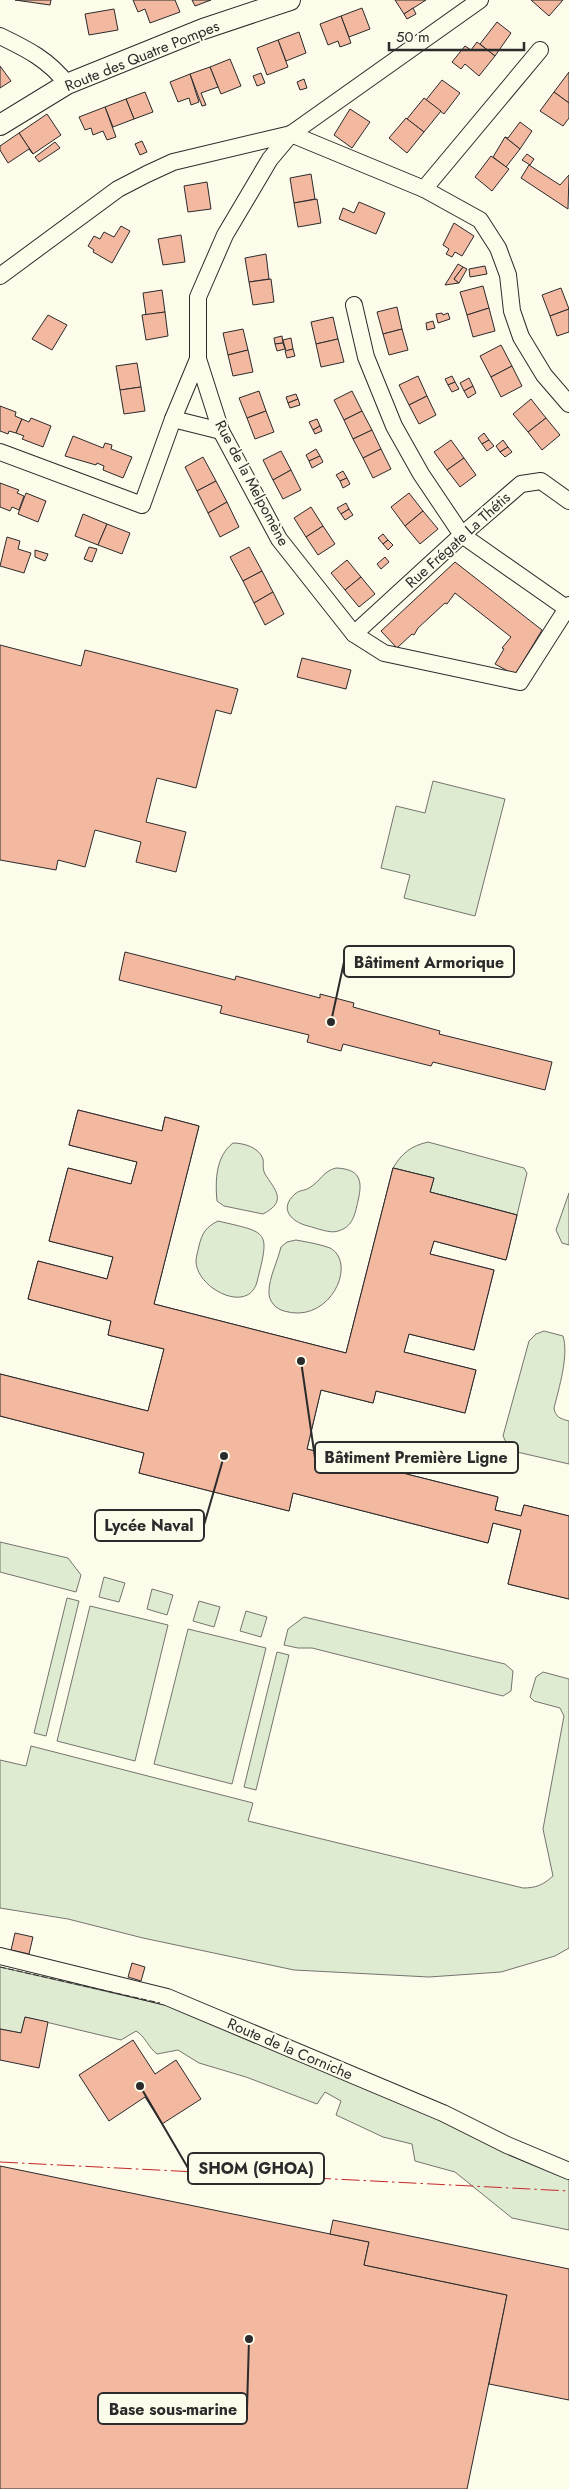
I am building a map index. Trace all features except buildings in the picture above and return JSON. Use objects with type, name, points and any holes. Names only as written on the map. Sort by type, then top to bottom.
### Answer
[{"type":"street","name":"Route des Quatre Pompes","points":[[0,125],[67,84],[204,29],[290,0]]},
{"type":"street","points":[[0,276],[118,190],[148,174],[173,162],[291,134],[480,0]]},
{"type":"street","points":[[0,36],[28,49],[56,69],[67,84]]},
{"type":"street","points":[[424,188],[540,50]]},
{"type":"street","points":[[291,134],[424,188],[480,220],[498,248],[508,275],[512,312],[521,337],[544,375],[569,404]]},
{"type":"street","name":"Rue de la Melpomène","points":[[291,134],[270,159],[225,235],[198,297],[198,359],[222,431],[279,539],[354,634],[384,653],[520,682],[568,608]]},
{"type":"street","points":[[354,305],[366,357],[394,426],[421,474],[462,535],[568,608]]},
{"type":"street","points":[[0,452],[142,505],[173,419],[198,359]]},
{"type":"street","points":[[173,419],[222,431]]},
{"type":"street","name":"Rue Frégate La Thétis","points":[[354,634],[521,484],[541,481],[569,501]]},
{"type":"street","name":"Route de la Corniche","points":[[0,1956],[167,1997],[443,2113],[507,2145],[569,2171]]},
{"type":"green space","points":[[433,781],[505,799],[475,916],[404,898],[410,875],[381,868],[396,806],[425,813]]},
{"type":"green space","points":[[428,1142],[524,1168],[527,1173],[517,1215],[430,1192],[433,1178],[393,1168],[408,1151]]},
{"type":"green space","points":[[233,1143],[246,1145],[258,1151],[263,1159],[264,1172],[275,1190],[277,1200],[271,1209],[263,1214],[224,1206],[217,1201],[218,1169],[227,1148]]},
{"type":"green space","points":[[336,1168],[355,1173],[360,1182],[358,1201],[350,1223],[343,1229],[331,1232],[302,1224],[292,1218],[287,1210],[290,1200],[297,1193],[309,1188],[325,1174]]},
{"type":"green space","points":[[569,1193],[569,1245],[562,1243],[556,1230]]},
{"type":"green space","points":[[218,1221],[247,1228],[262,1236],[264,1252],[257,1282],[252,1292],[244,1296],[234,1297],[223,1294],[204,1280],[198,1271],[196,1259],[202,1237],[210,1226]]},
{"type":"green space","points":[[296,1240],[330,1248],[338,1256],[341,1266],[340,1278],[335,1290],[326,1301],[315,1309],[300,1313],[284,1311],[278,1308],[273,1304],[269,1295],[270,1280],[281,1247],[287,1242]]},
{"type":"green space","points":[[544,1331],[563,1336],[565,1344],[563,1372],[554,1408],[559,1417],[569,1421],[569,1464],[517,1452],[508,1446],[503,1436],[529,1341],[536,1334]]},
{"type":"green space","points":[[0,1542],[68,1558],[81,1575],[76,1592],[0,1572]]},
{"type":"green space","points":[[104,1577],[125,1583],[119,1602],[99,1597]]},
{"type":"green space","points":[[152,1589],[173,1595],[167,1615],[147,1609]]},
{"type":"green space","points":[[67,1598],[79,1601],[46,1736],[34,1733]]},
{"type":"green space","points":[[199,1601],[220,1607],[214,1627],[193,1621]]},
{"type":"green space","points":[[90,1606],[168,1625],[135,1761],[57,1741]]},
{"type":"green space","points":[[246,1611],[267,1617],[261,1637],[240,1631]]},
{"type":"green space","points":[[304,1617],[505,1664],[513,1671],[511,1691],[503,1696],[312,1648],[284,1645],[288,1629]]},
{"type":"green space","points":[[188,1629],[266,1648],[232,1784],[154,1764]]},
{"type":"green space","points":[[277,1652],[289,1655],[256,1790],[244,1787]]},
{"type":"green space","points":[[543,1672],[569,1679],[569,1948],[555,1956],[501,1972],[429,1977],[294,1970],[143,1938],[68,1919],[0,1908],[0,1760],[26,1766],[31,1746],[253,1803],[248,1821],[523,1888],[546,1882],[553,1876],[543,1829],[564,1716],[560,1708],[534,1701],[530,1697],[536,1677]]},
{"type":"green space","points":[[0,1967],[178,2008],[461,2126],[503,2152],[569,2177],[569,2230],[512,2218],[455,2172],[415,2161],[412,2144],[383,2137],[336,2115],[341,2101],[325,2092],[317,2104],[246,2077],[199,2063],[178,2050],[157,2054],[136,2031],[121,2040],[25,2017],[21,2033],[0,2029]]},
{"type":"fence","points":[[0,1967],[160,2003]]},
{"type":"power","points":[[0,2162],[569,2191]]},
{"type":"place","name":"Bâtiment Armorique","points":[[331,1022]]},
{"type":"place","name":"Bâtiment Première Ligne","points":[[301,1361]]},
{"type":"place","name":"Lycée Naval","points":[[224,1456]]},
{"type":"place","name":"SHOM (GHOA)","points":[[140,2086]]},
{"type":"place","name":"Base sous-marine","points":[[249,2339]]}]
